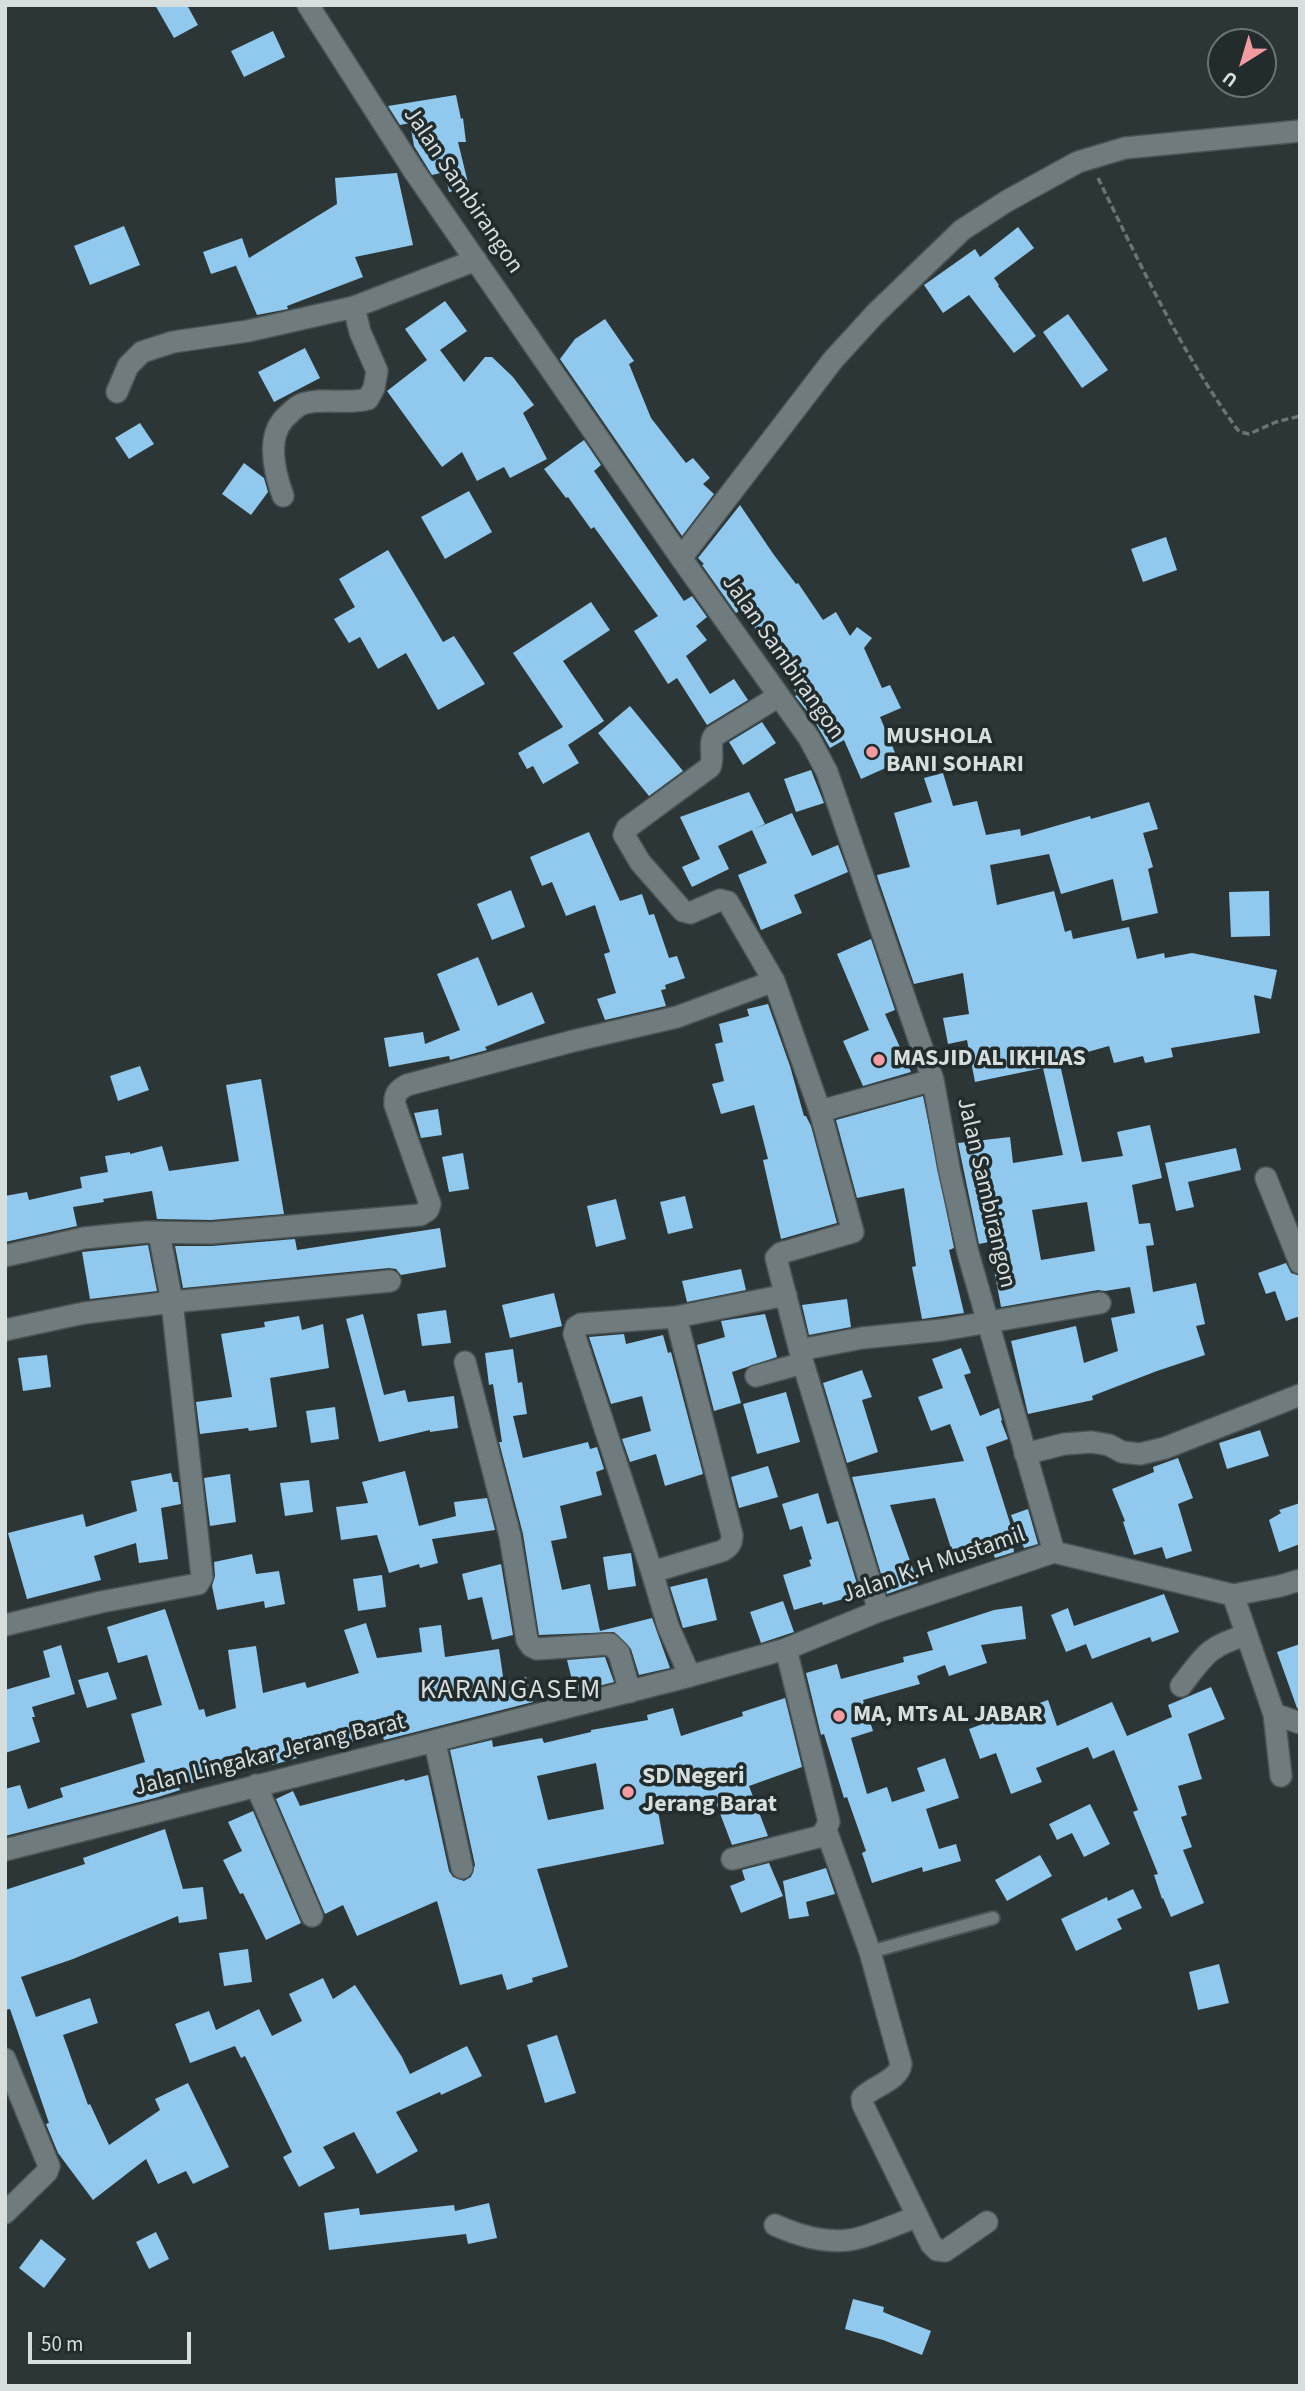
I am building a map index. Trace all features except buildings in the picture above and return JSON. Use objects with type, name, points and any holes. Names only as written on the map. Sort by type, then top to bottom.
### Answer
[{"type":"street","name":"Jalan Sambirangon","points":[[308,5],[414,171],[681,558],[809,738],[827,772],[933,1080],[968,1253],[1054,1552]]},
{"type":"street","points":[[681,558],[803,397],[875,314],[962,230],[1007,201],[1079,162],[1125,148],[1300,131]]},
{"type":"street","points":[[117,392],[128,366],[142,352],[173,342],[248,331],[354,307],[476,260]]},
{"type":"street","points":[[283,496],[272,451],[279,421],[299,404],[328,400],[352,403],[368,399],[374,388],[377,371],[360,332],[354,307]]},
{"type":"street","points":[[779,696],[713,736],[710,767],[627,828],[624,835],[645,869],[683,911],[690,913],[720,900],[728,902],[774,981],[820,1111],[853,1232],[777,1256],[801,1356],[879,1611]]},
{"type":"street","points":[[5,1256],[84,1238],[211,1233],[421,1215],[428,1210],[429,1204],[395,1105],[400,1089],[506,1058],[677,1017],[774,981]]},
{"type":"street","points":[[820,1111],[933,1080]]},
{"type":"street","points":[[1266,1178],[1300,1263]]},
{"type":"street","points":[[5,1625],[101,1602],[189,1586],[200,1581],[201,1562],[172,1302],[159,1233]]},
{"type":"street","points":[[5,1330],[84,1313],[390,1281]]},
{"type":"street","points":[[690,1676],[668,1626],[574,1330],[581,1324],[676,1317],[786,1295]]},
{"type":"street","points":[[756,1376],[801,1356],[862,1338],[926,1333],[1100,1303]]},
{"type":"street","points":[[652,1572],[722,1551],[730,1546],[732,1541],[676,1317]]},
{"type":"street","points":[[465,1362],[510,1536],[527,1640],[537,1649],[610,1644],[619,1653],[630,1692]]},
{"type":"street","points":[[1025,1454],[1064,1444],[1092,1442],[1140,1454],[1165,1448],[1300,1395]]},
{"type":"street","name":"Jalan K.H Mustamil","points":[[630,1692],[786,1649],[879,1611],[1054,1552],[1233,1595],[1300,1580]]},
{"type":"street","points":[[1233,1595],[1274,1714],[1281,1776]]},
{"type":"street","points":[[1181,1686],[1209,1650],[1247,1635]]},
{"type":"street","points":[[732,1859],[822,1836],[829,1822],[786,1649]]},
{"type":"street","name":"Jalan Lingakar Jerang Barat","points":[[5,1850],[630,1692]]},
{"type":"street","points":[[1274,1714],[1300,1723]]},
{"type":"street","points":[[435,1743],[462,1868]]},
{"type":"street","points":[[256,1785],[312,1916]]},
{"type":"street","points":[[826,1830],[870,1952],[901,2070],[868,2091],[862,2098],[863,2105],[917,2217],[937,2250],[945,2251],[987,2222]]},
{"type":"street","points":[[5,2059],[49,2166],[47,2172],[5,2213]]},
{"type":"street","points":[[775,2225],[794,2234],[851,2240],[917,2217]]},
{"type":"lane","points":[[870,1952],[993,1918]]},
{"type":"path","points":[[1089,159],[1150,284],[1216,400],[1237,429],[1249,434],[1300,415]]},
{"type":"place","name":"MUSHOLA BANI SOHARI","points":[[872,752]]},
{"type":"place","name":"MASJID AL IKHLAS","points":[[879,1060]]},
{"type":"place","name":"MA, MTs AL JABAR","points":[[839,1716]]},
{"type":"place","name":"SD Negeri Jerang Barat","points":[[628,1792]]},
{"type":"district","name":"KARANGASEM","points":[[511,1692]]}]
